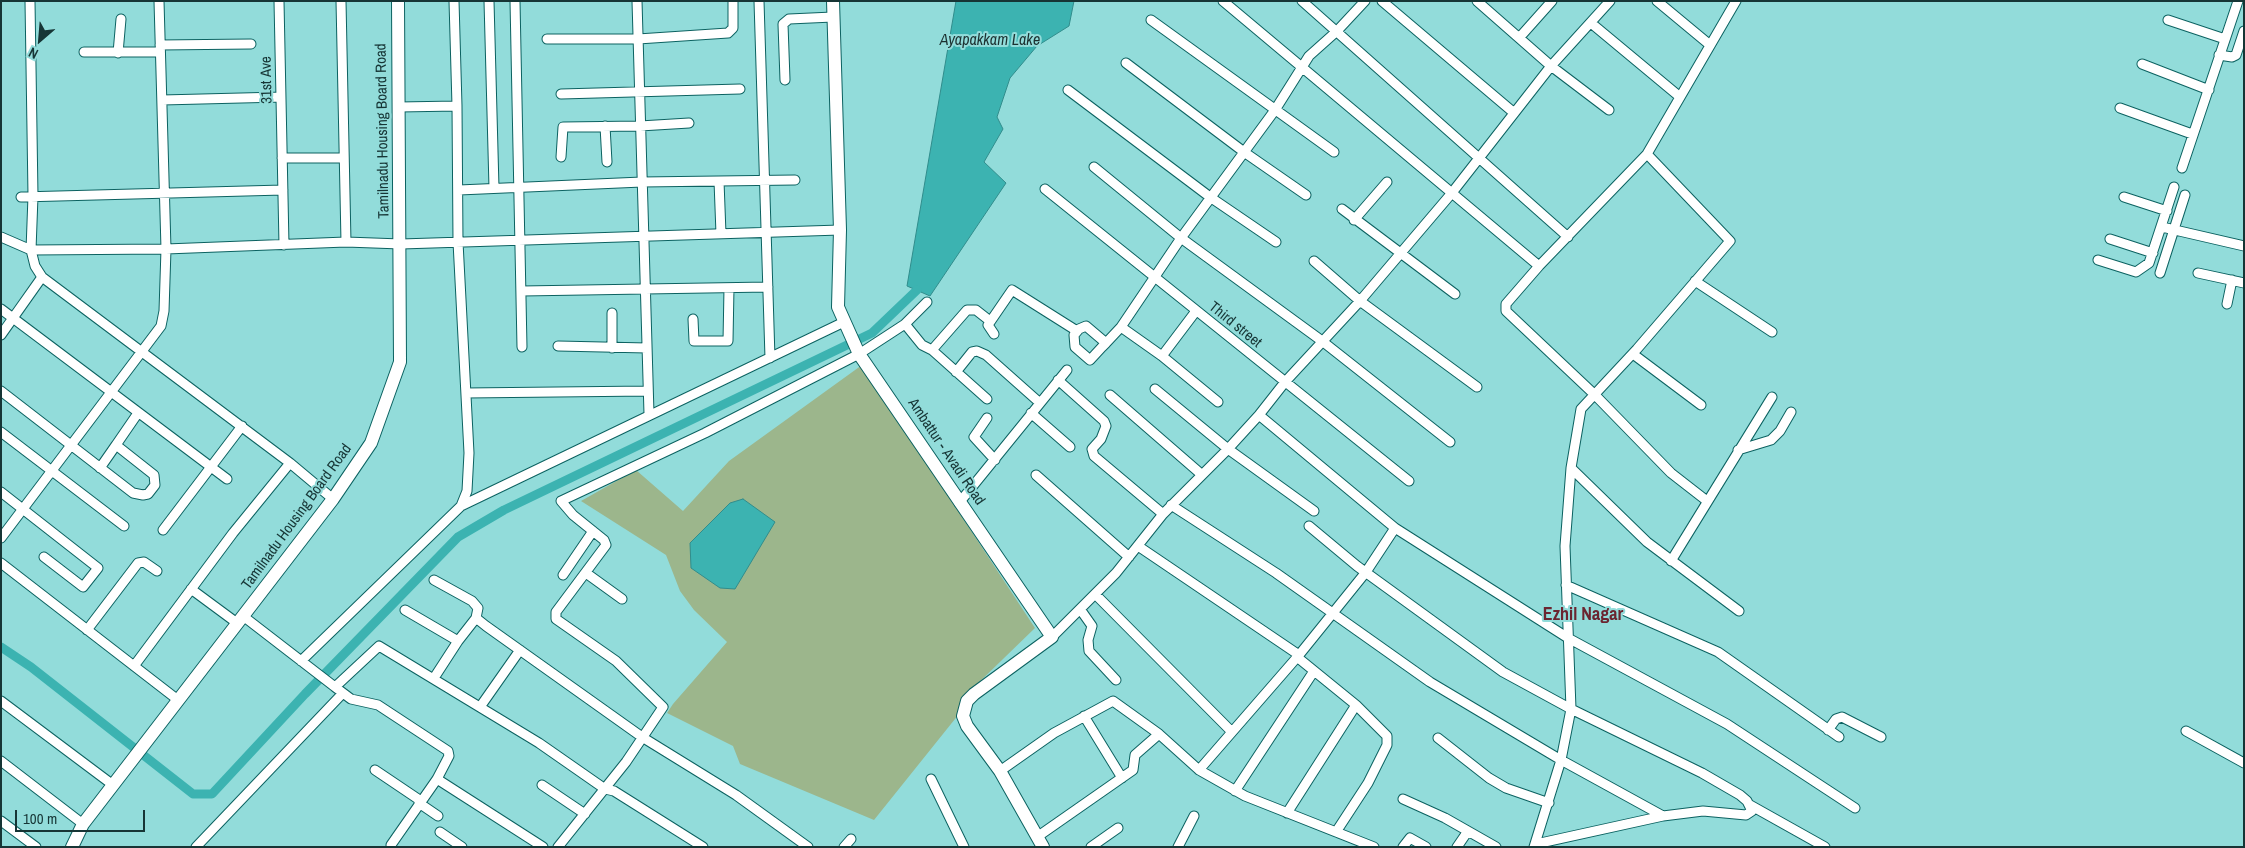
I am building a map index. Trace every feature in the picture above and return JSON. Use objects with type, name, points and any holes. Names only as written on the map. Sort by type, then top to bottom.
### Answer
[{"type":"street","points":[[30,1],[33,196],[31,250],[35,266],[42,277],[242,426],[333,499]]},
{"type":"street","points":[[1,538],[160,326],[164,311],[166,248],[159,1]]},
{"type":"street","name":"31st Ave","points":[[279,1],[284,245]]},
{"type":"street","points":[[341,1],[346,242]]},
{"type":"street","name":"Tamilnadu Housing Board Road","points":[[72,846],[83,824],[333,499],[371,443],[400,362],[401,244],[398,1]]},
{"type":"street","points":[[454,1],[459,190],[458,242],[469,453],[467,490],[461,506]]},
{"type":"street","points":[[489,1],[494,188]]},
{"type":"street","points":[[514,1],[522,347]]},
{"type":"street","points":[[638,1],[649,414]]},
{"type":"street","points":[[547,39],[638,40],[728,33],[733,28],[733,1]]},
{"type":"street","points":[[759,1],[770,358]]},
{"type":"street","name":"Ambattur - Avadi Road","points":[[832,1],[840,230],[838,307],[858,352],[1052,637]]},
{"type":"street","points":[[1223,1],[1539,266]]},
{"type":"street","points":[[1302,1],[1568,237]]},
{"type":"street","points":[[1106,344],[1086,326],[1076,331],[1074,335],[1075,347],[1090,360],[1106,344],[1121,327],[1210,196],[1274,110],[1309,56],[1337,31],[1365,1]]},
{"type":"street","points":[[1382,1],[1513,112]]},
{"type":"street","points":[[1477,1],[1551,66],[1609,110]]},
{"type":"street","points":[[1519,38],[1552,1]]},
{"type":"street","points":[[1159,734],[1134,755],[1133,770],[1040,842],[1000,771],[967,726],[963,716],[965,705],[974,694],[1052,637],[1095,594],[1129,557],[1163,514],[1259,416],[1285,382],[1360,301],[1452,194],[1513,112],[1551,66],[1610,1]]},
{"type":"street","points":[[1657,1],[1710,45]]},
{"type":"street","points":[[1707,500],[1671,473],[1595,395],[1506,311],[1506,304],[1539,266],[1647,154],[1736,1]]},
{"type":"street","points":[[2182,168],[2238,1]]},
{"type":"street","points":[[785,80],[783,24],[789,19],[833,17]]},
{"type":"street","points":[[118,53],[121,19]]},
{"type":"street","points":[[1152,20],[1334,152]]},
{"type":"street","points":[[2168,20],[2225,39]]},
{"type":"street","points":[[1591,22],[1680,97]]},
{"type":"street","points":[[2219,55],[2232,57],[2236,55],[2244,31]]},
{"type":"street","points":[[84,52],[118,53],[251,44]]},
{"type":"street","points":[[1126,63],[1244,152],[1306,195]]},
{"type":"street","points":[[2142,64],[2209,90]]},
{"type":"street","points":[[561,94],[740,89]]},
{"type":"street","points":[[1068,90],[1210,196],[1276,242]]},
{"type":"street","points":[[162,100],[281,97]]},
{"type":"street","points":[[399,107],[457,106]]},
{"type":"street","points":[[2120,108],[2192,134]]},
{"type":"street","points":[[562,157],[563,127],[689,123]]},
{"type":"street","points":[[606,126],[607,162]]},
{"type":"street","points":[[1647,154],[1730,241],[1633,354],[1581,409],[1571,468],[1565,546],[1571,709],[1561,760],[1535,845],[1663,816],[1703,811],[1746,815],[1752,811],[1750,805]]},
{"type":"street","points":[[282,158],[344,158]]},
{"type":"street","points":[[1094,167],[1181,238],[1322,341],[1450,442]]},
{"type":"street","points":[[459,190],[642,182],[795,180]]},
{"type":"street","points":[[718,181],[721,234]]},
{"type":"street","points":[[1354,220],[1387,182]]},
{"type":"street","points":[[2098,260],[2136,272],[2149,264],[2174,187]]},
{"type":"street","name":"Third street","points":[[1045,189],[1408,481]]},
{"type":"street","points":[[21,197],[283,190]]},
{"type":"street","points":[[2160,273],[2185,195]]},
{"type":"street","points":[[2124,197],[2167,211]]},
{"type":"street","points":[[1342,209],[1354,220],[1455,294]]},
{"type":"street","points":[[2162,227],[2244,246]]},
{"type":"street","points":[[1,238],[31,250],[346,242],[401,244],[840,230]]},
{"type":"street","points":[[2110,239],[2153,253]]},
{"type":"street","points":[[1314,261],[1360,301],[1477,387]]},
{"type":"street","points":[[2198,272],[2244,283]]},
{"type":"street","points":[[1,335],[42,277]]},
{"type":"street","points":[[2227,304],[2232,280]]},
{"type":"street","points":[[1695,282],[1772,332]]},
{"type":"street","points":[[522,291],[768,287]]},
{"type":"street","points":[[693,319],[694,342],[728,341],[729,288]]},
{"type":"street","points":[[994,334],[989,328],[990,321],[1012,290],[1076,331]]},
{"type":"street","points":[[558,847],[605,789],[663,707],[616,661],[556,619],[556,612],[606,545],[604,540],[573,515],[561,501],[705,433],[858,352],[905,324],[927,302]]},
{"type":"street","points":[[1,309],[227,479]]},
{"type":"street","points":[[932,350],[968,310],[976,310],[990,321]]},
{"type":"street","points":[[1162,356],[1196,311]]},
{"type":"street","points":[[612,313],[612,348]]},
{"type":"street","points":[[905,324],[922,345],[932,350],[987,399]]},
{"type":"street","points":[[1121,327],[1162,356],[1218,402]]},
{"type":"street","points":[[301,661],[461,506],[649,414],[770,358],[847,328]]},
{"type":"street","points":[[558,346],[647,348]]},
{"type":"street","points":[[956,372],[969,355],[977,351],[986,356],[1040,403]]},
{"type":"street","points":[[1633,354],[1700,405]]},
{"type":"street","points":[[960,503],[1067,370]]},
{"type":"street","points":[[1058,380],[1104,421],[1106,426],[1100,439],[1092,449],[1094,456],[1163,514]]},
{"type":"street","points":[[1155,389],[1228,449],[1314,511]]},
{"type":"street","points":[[1,391],[133,493],[143,495],[152,489],[156,479],[154,475],[116,445]]},
{"type":"street","points":[[466,393],[648,391]]},
{"type":"street","points":[[1110,395],[1201,474]]},
{"type":"street","points":[[1671,561],[1772,397]]},
{"type":"street","points":[[1738,450],[1770,440],[1780,430],[1791,412]]},
{"type":"street","points":[[100,468],[138,413]]},
{"type":"street","points":[[1031,413],[1070,447]]},
{"type":"street","points":[[1259,416],[1395,528],[1568,638],[1727,724],[1856,808]]},
{"type":"street","points":[[988,418],[974,437],[995,460]]},
{"type":"street","points":[[163,530],[212,468],[242,426]]},
{"type":"street","points":[[1,432],[124,526]]},
{"type":"street","points":[[134,666],[191,589],[290,463]]},
{"type":"street","points":[[1571,468],[1647,542],[1739,611]]},
{"type":"street","points":[[1036,475],[1129,557]]},
{"type":"street","points":[[1,492],[98,568],[84,586],[81,586],[44,557]]},
{"type":"street","points":[[1171,506],[1276,573],[1430,682],[1561,760],[1663,816]]},
{"type":"street","points":[[1309,526],[1366,572],[1503,672],[1571,709],[1702,773],[1740,795],[1750,805],[1825,847]]},
{"type":"street","points":[[1199,770],[1298,656],[1366,572],[1395,528]]},
{"type":"street","points":[[562,575],[593,531]]},
{"type":"street","points":[[1138,546],[1298,656],[1356,705],[1387,736],[1387,745],[1368,783],[1336,832]]},
{"type":"street","points":[[87,630],[138,563],[144,562],[157,571]]},
{"type":"street","points":[[1,563],[178,700]]},
{"type":"street","points":[[586,573],[622,599]]},
{"type":"street","points":[[434,580],[476,604],[476,618],[458,641],[434,678]]},
{"type":"street","points":[[1566,585],[1718,652],[1838,737]]},
{"type":"street","points":[[191,589],[301,661],[343,693],[357,701],[378,705],[448,751],[449,756],[437,778],[391,845]]},
{"type":"street","points":[[1095,594],[1232,732]]},
{"type":"street","points":[[1080,609],[1092,626],[1088,640],[1089,651],[1116,680]]},
{"type":"street","points":[[405,610],[458,641]]},
{"type":"street","points":[[476,618],[642,738],[736,795],[808,847]]},
{"type":"street","points":[[332,684],[378,646],[480,706],[605,789],[614,791],[703,847]]},
{"type":"street","points":[[480,706],[520,650]]},
{"type":"street","points":[[1235,791],[1314,671]]},
{"type":"street","points":[[196,847],[343,693]]},
{"type":"street","points":[[1,701],[113,785]]},
{"type":"street","points":[[1000,771],[1054,733],[1114,701],[1159,734],[1199,770],[1235,791],[1374,847]]},
{"type":"street","points":[[1287,813],[1356,705]]},
{"type":"street","points":[[1084,716],[1122,778]]},
{"type":"street","points":[[1828,730],[1836,719],[1842,717],[1881,737]]},
{"type":"street","points":[[2186,732],[2244,763]]},
{"type":"street","points":[[1438,738],[1489,778],[1506,788],[1548,803]]},
{"type":"street","points":[[1,761],[83,824]]},
{"type":"street","points":[[376,770],[438,816]]},
{"type":"street","points":[[437,778],[543,847]]},
{"type":"street","points":[[931,779],[964,847]]},
{"type":"street","points":[[542,786],[585,814]]},
{"type":"street","points":[[1403,798],[1496,847]]},
{"type":"street","points":[[1178,847],[1194,816]]},
{"type":"street","points":[[1,821],[36,847]]},
{"type":"street","points":[[1091,847],[1118,828]]},
{"type":"street","points":[[1457,847],[1468,831]]},
{"type":"street","points":[[440,832],[462,847]]},
{"type":"street","points":[[844,847],[851,838]]},
{"type":"street","points":[[1403,847],[1410,838],[1426,847]]},
{"type":"green space","points":[[862,365],[1035,628],[969,692],[963,709],[874,820],[740,764],[733,746],[667,713],[727,642],[694,610],[680,591],[666,555],[581,501],[636,470],[683,511],[729,461]]},
{"type":"water","name":"Ayapakkam Lake","points":[[956,1],[1074,1],[1069,26],[1037,46],[1010,78],[997,117],[1003,129],[984,162],[1006,183],[930,296],[907,286]]},
{"type":"water","points":[[743,499],[775,522],[735,589],[720,588],[691,568],[690,543],[730,503]]},
{"type":"waterway","points":[[1,647],[31,667],[193,794],[212,794],[305,694],[458,537],[504,510],[872,333],[917,290]]},
{"type":"district","name":"Ezhil Nagar","points":[[1583,615]]}]
